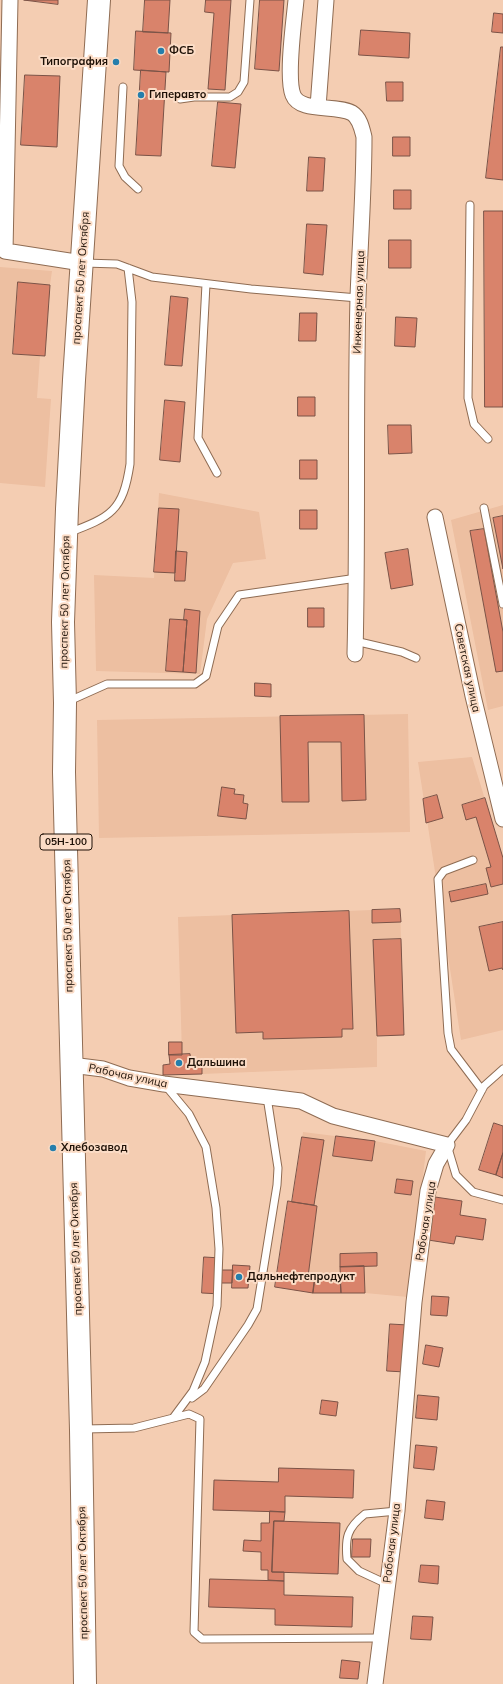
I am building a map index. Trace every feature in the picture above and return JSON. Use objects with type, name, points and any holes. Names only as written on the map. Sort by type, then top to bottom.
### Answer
[{"type":"main road","name":"проспект 50 лет Октября","points":[[85,1684],[81,1430],[64,772],[65,703],[63,622],[66,534],[99,0]]},
{"type":"street","points":[[10,0],[3,251],[82,263]]},
{"type":"street","name":"Инженерная улица","points":[[296,0],[290,80],[293,96],[304,105],[337,109],[352,113],[360,124],[364,137],[358,298],[358,578],[355,648]]},
{"type":"street","points":[[318,107],[326,0]]},
{"type":"street","name":"Советская улица","points":[[435,517],[473,696],[503,819]]},
{"type":"street","name":"Рабочая улица","points":[[71,1065],[103,1069],[129,1078],[164,1084],[301,1101],[333,1116],[447,1145],[436,1164],[427,1199],[414,1302],[397,1511],[375,1684]]},
{"type":"lane","points":[[180,99],[194,96],[230,97],[238,92],[244,82],[250,0]]},
{"type":"lane","points":[[123,87],[119,166],[125,177],[138,189]]},
{"type":"lane","points":[[470,205],[468,398],[474,424],[488,439]]},
{"type":"lane","points":[[82,263],[117,264],[152,277],[206,284],[358,298]]},
{"type":"lane","points":[[66,534],[98,522],[118,505],[127,483],[130,464],[132,310],[128,268]]},
{"type":"lane","points":[[206,284],[198,438],[217,473]]},
{"type":"lane","points":[[484,508],[503,604]]},
{"type":"lane","points":[[65,703],[107,684],[195,684],[206,676],[218,626],[240,595],[358,578]]},
{"type":"lane","points":[[355,648],[402,652],[416,658]]},
{"type":"lane","points":[[473,860],[444,871],[438,880],[448,1033],[451,1049],[482,1090]]},
{"type":"lane","points":[[503,1069],[482,1090],[466,1120],[447,1145],[456,1175],[473,1192],[503,1200]]},
{"type":"lane","points":[[164,1084],[189,1114],[206,1147],[216,1208],[219,1242],[217,1306],[205,1362],[193,1392],[173,1418]]},
{"type":"lane","points":[[184,1403],[204,1389],[248,1325],[257,1309],[278,1179],[278,1168],[268,1097]]},
{"type":"lane","points":[[81,1430],[134,1428],[189,1414],[200,1419],[194,1632],[202,1639],[380,1638]]},
{"type":"lane","points":[[387,1584],[359,1571],[347,1559],[345,1541],[351,1527],[364,1514],[397,1511]]},
{"type":"shaded area","points":[[0,267],[52,271],[50,285],[18,282],[13,353],[40,356],[37,398],[51,399],[45,487],[0,483]]},
{"type":"shaded area","points":[[159,493],[259,512],[266,559],[233,563],[207,619],[200,674],[96,671],[94,575],[154,578]]},
{"type":"shaded area","points":[[503,505],[503,706],[488,710],[451,520]]},
{"type":"shaded area","points":[[408,714],[410,832],[99,838],[97,720]]},
{"type":"shaded area","points":[[472,757],[503,858],[503,1030],[461,1040],[418,762]]},
{"type":"shaded area","points":[[400,909],[404,1035],[377,1036],[377,1067],[202,1074],[202,1062],[191,1062],[182,1055],[178,917]]},
{"type":"shaded area","points":[[303,1132],[375,1141],[426,1151],[408,1297],[365,1293],[313,1293],[275,1287],[288,1201],[292,1202]]},
{"type":"building","points":[[24,0],[58,0],[58,4]]},
{"type":"building","points":[[145,0],[170,0],[168,33],[143,32]]},
{"type":"building","points":[[206,0],[231,0],[225,90],[208,89],[214,13],[205,12]]},
{"type":"building","points":[[260,0],[284,0],[279,71],[255,69]]},
{"type":"building","points":[[494,13],[503,14],[503,33],[492,32]]},
{"type":"building","points":[[361,30],[410,33],[409,58],[359,55]]},
{"type":"building","points":[[136,31],[171,33],[169,72],[134,70]]},
{"type":"building","points":[[501,47],[503,47],[503,180],[486,178]]},
{"type":"building","points":[[141,70],[166,72],[161,156],[136,155]]},
{"type":"building","points":[[25,75],[60,76],[57,147],[21,145]]},
{"type":"building","points":[[386,82],[403,82],[403,101],[387,101]]},
{"type":"building","points":[[218,102],[241,104],[235,168],[212,166]]},
{"type":"building","points":[[393,137],[410,137],[410,156],[393,156]]},
{"type":"building","points":[[309,157],[325,158],[323,191],[307,191]]},
{"type":"building","points":[[394,190],[411,190],[411,209],[394,209]]},
{"type":"building","points":[[484,211],[503,211],[503,407],[485,407]]},
{"type":"building","points":[[307,224],[327,225],[323,275],[304,273]]},
{"type":"building","points":[[389,240],[411,240],[411,268],[389,268]]},
{"type":"building","points":[[18,282],[50,285],[45,356],[13,354]]},
{"type":"building","points":[[171,296],[188,298],[182,366],[165,365]]},
{"type":"building","points":[[300,313],[317,313],[316,341],[299,341]]},
{"type":"building","points":[[396,317],[417,318],[415,347],[395,346]]},
{"type":"building","points":[[298,397],[315,397],[315,416],[298,416]]},
{"type":"building","points":[[165,400],[185,402],[180,462],[160,460]]},
{"type":"building","points":[[388,425],[411,425],[412,453],[389,454]]},
{"type":"building","points":[[300,460],[317,460],[317,479],[300,479]]},
{"type":"building","points":[[159,508],[179,509],[175,573],[154,572]]},
{"type":"building","points":[[300,510],[317,510],[317,529],[300,529]]},
{"type":"building","points":[[503,516],[503,569],[493,518]]},
{"type":"building","points":[[484,529],[503,632],[503,671],[496,672],[470,531]]},
{"type":"building","points":[[408,549],[413,585],[391,589],[385,553]]},
{"type":"building","points":[[176,551],[187,552],[185,581],[175,581]]},
{"type":"building","points":[[308,608],[324,608],[324,627],[308,627]]},
{"type":"building","points":[[185,609],[200,611],[196,673],[183,672],[187,620],[184,620]]},
{"type":"building","points":[[170,619],[187,620],[183,672],[166,671]]},
{"type":"building","points":[[255,683],[271,684],[271,697],[255,696]]},
{"type":"building","points":[[364,715],[366,800],[342,801],[341,742],[308,742],[309,802],[282,802],[280,716]]},
{"type":"building","points":[[222,787],[235,789],[234,794],[244,795],[243,803],[248,804],[246,819],[218,816]]},
{"type":"building","points":[[437,795],[443,818],[426,823],[423,799]]},
{"type":"building","points":[[485,798],[503,858],[503,884],[491,887],[486,868],[491,867],[476,817],[466,820],[462,805]]},
{"type":"building","points":[[486,884],[488,894],[451,902],[449,892]]},
{"type":"building","points":[[400,909],[401,922],[372,923],[372,910]]},
{"type":"building","points":[[349,911],[353,1029],[342,1029],[342,1037],[263,1039],[263,1032],[236,1033],[232,915]]},
{"type":"building","points":[[503,922],[503,970],[502,968],[489,971],[479,927]]},
{"type":"building","points":[[401,939],[404,1035],[377,1036],[373,940]]},
{"type":"building","points":[[169,1042],[182,1042],[182,1055],[169,1055]]},
{"type":"building","points":[[190,1054],[191,1062],[202,1062],[202,1074],[163,1075],[163,1065],[170,1064],[169,1055]]},
{"type":"building","points":[[494,1123],[503,1126],[503,1153],[496,1175],[479,1170]]},
{"type":"building","points":[[336,1136],[375,1141],[372,1161],[333,1156]]},
{"type":"building","points":[[302,1137],[324,1140],[314,1205],[292,1202]]},
{"type":"building","points":[[503,1153],[503,1178],[496,1175]]},
{"type":"building","points":[[397,1179],[413,1181],[411,1195],[395,1193]]},
{"type":"building","points":[[435,1197],[462,1201],[460,1215],[486,1219],[483,1240],[456,1236],[454,1244],[428,1240]]},
{"type":"building","points":[[288,1201],[317,1206],[308,1277],[315,1278],[313,1293],[275,1287]]},
{"type":"building","points":[[377,1253],[377,1266],[340,1267],[340,1254]]},
{"type":"building","points":[[204,1257],[221,1258],[221,1270],[233,1270],[232,1283],[221,1283],[221,1294],[202,1293]]},
{"type":"building","points":[[233,1265],[250,1266],[248,1288],[232,1288]]},
{"type":"building","points":[[364,1266],[365,1293],[341,1293],[340,1267]]},
{"type":"building","points":[[315,1278],[340,1278],[341,1293],[313,1293]]},
{"type":"building","points":[[432,1296],[449,1297],[447,1316],[431,1315]]},
{"type":"building","points":[[390,1324],[408,1325],[405,1372],[387,1371]]},
{"type":"building","points":[[426,1345],[443,1348],[439,1367],[423,1364]]},
{"type":"building","points":[[418,1395],[439,1397],[437,1420],[416,1418]]},
{"type":"building","points":[[322,1400],[338,1402],[336,1416],[320,1414]]},
{"type":"building","points":[[416,1445],[437,1447],[434,1470],[414,1468]]},
{"type":"building","points":[[279,1468],[354,1470],[353,1498],[285,1496],[285,1512],[213,1510],[214,1480],[278,1482]]},
{"type":"building","points":[[427,1500],[445,1502],[443,1520],[425,1518]]},
{"type":"building","points":[[270,1511],[285,1512],[284,1521],[274,1521],[272,1572],[284,1572],[284,1581],[268,1580],[268,1570],[261,1570],[261,1552],[243,1551],[244,1540],[261,1541],[261,1523],[269,1523]]},
{"type":"building","points":[[274,1521],[340,1523],[338,1574],[272,1572]]},
{"type":"building","points":[[353,1539],[371,1539],[370,1557],[352,1557]]},
{"type":"building","points":[[421,1565],[439,1566],[438,1584],[419,1582]]},
{"type":"building","points":[[210,1579],[284,1581],[284,1595],[353,1597],[352,1627],[275,1625],[275,1609],[209,1607]]},
{"type":"building","points":[[413,1616],[433,1617],[431,1640],[411,1639]]},
{"type":"building","points":[[342,1660],[360,1662],[358,1679],[340,1678]]},
{"type":"place","name":"ФСБ","points":[[161,51]]},
{"type":"place","name":"Типография","points":[[116,62]]},
{"type":"place","name":"Гиперавто","points":[[141,95]]},
{"type":"place","name":"Дальшина","points":[[179,1063]]},
{"type":"place","name":"Хлебозавод","points":[[53,1148]]},
{"type":"place","name":"Дальнефтепродукт","points":[[239,1277]]}]
